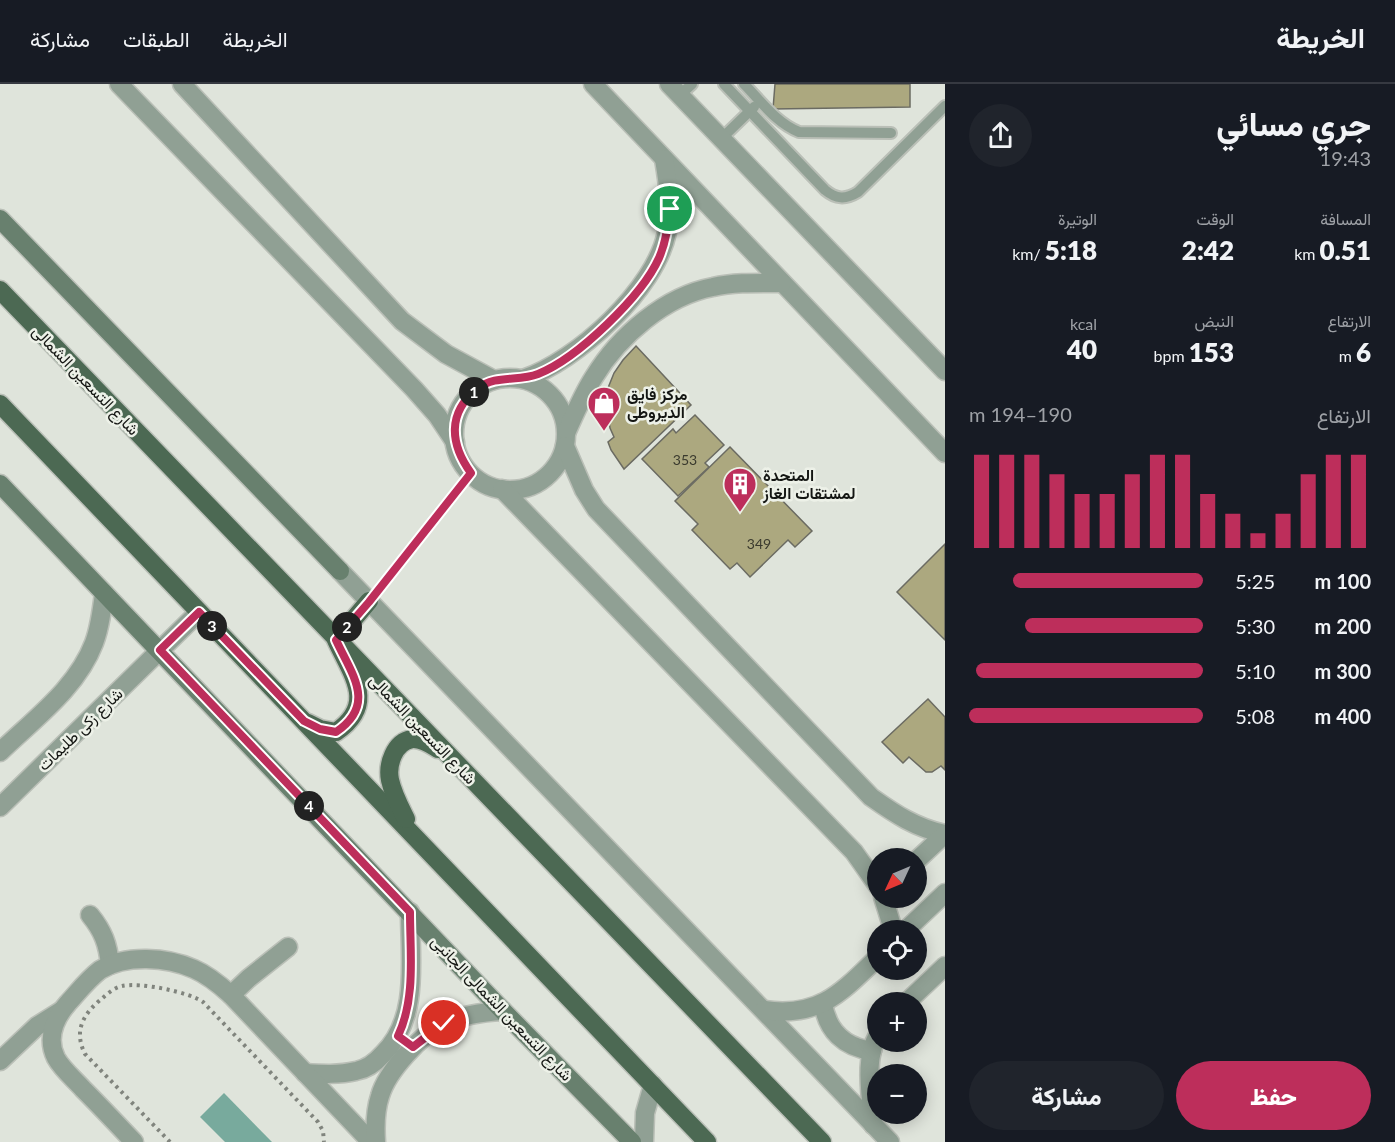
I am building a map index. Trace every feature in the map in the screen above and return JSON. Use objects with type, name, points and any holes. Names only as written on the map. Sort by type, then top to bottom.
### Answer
[{"type":"main road","points":[[0,219],[340,571]]},
{"type":"main road","name":"شارع التسعين الشمالى","points":[[0,290],[822,1142]]},
{"type":"main road","points":[[0,404],[707,1142]]},
{"type":"main road","name":"شارع التسعين الشمالى الجانبى","points":[[0,484],[503,1011],[632,1142]]},
{"type":"main road","points":[[304,721],[320,729],[336,732],[350,722],[358,708],[359,691],[336,640],[369,602]]},
{"type":"main road","points":[[411,832],[390,780],[388,768],[392,756],[400,746],[411,739],[424,740],[449,756]]},
{"type":"street","points":[[119,84],[414,390],[437,415],[455,442]]},
{"type":"street","points":[[182,84],[402,321],[446,354],[494,380]]},
{"type":"street","points":[[593,84],[945,453]]},
{"type":"street","points":[[680,88],[721,139],[943,366]]},
{"type":"street","points":[[524,379],[557,364],[589,341],[633,297],[648,278],[660,257],[667,233],[670,209],[664,159]]},
{"type":"street","points":[[782,283],[734,283],[711,287],[690,293],[650,315],[605,360],[584,394],[566,438],[557,465],[543,480],[524,488],[502,489],[486,484],[471,473],[460,459],[455,442],[455,426],[459,411],[468,397],[480,386],[494,380],[509,378],[524,379],[540,386],[554,398],[563,413],[566,438],[584,490],[596,509],[872,797],[898,817],[929,831],[945,834]]},
{"type":"street","points":[[502,489],[854,852],[867,870]]},
{"type":"street","points":[[340,571],[890,1142]]},
{"type":"street","points":[[0,752],[67,688],[82,667],[94,644],[104,593]]},
{"type":"street","name":"شارع زكى طليمات","points":[[0,807],[199,612]]},
{"type":"street","points":[[927,851],[945,834]]},
{"type":"street","points":[[917,920],[945,893]]},
{"type":"street","points":[[305,1073],[340,1074],[365,1068],[382,1056],[398,1036],[407,1012],[410,992],[410,912]]},
{"type":"street","points":[[90,915],[102,929],[109,946],[110,965]]},
{"type":"street","points":[[231,995],[255,972],[288,947]]},
{"type":"street","points":[[134,1142],[65,1071],[56,1057],[51,1041],[53,1025],[62,1010],[94,975],[110,965],[128,960],[149,959],[172,962],[194,969],[214,980],[371,1142]]},
{"type":"street","points":[[918,992],[945,966]]},
{"type":"street","points":[[764,1010],[796,1012],[822,1003],[842,992],[867,968]]},
{"type":"street","points":[[822,1003],[828,1024],[834,1033],[851,1046],[867,1044]]},
{"type":"street","points":[[0,1061],[37,1026],[62,1010]]},
{"type":"street","points":[[376,1142],[376,1112],[384,1085],[413,1047],[444,1023],[484,1012],[503,1011]]},
{"type":"street","points":[[398,1036],[413,1047]]},
{"type":"street","points":[[873,1052],[870,1063],[873,1125]]},
{"type":"street","points":[[365,1068],[384,1085]]},
{"type":"street","points":[[644,1142],[645,1113],[652,1085]]},
{"type":"lane","points":[[724,84],[825,190],[841,199],[858,192],[945,106]]},
{"type":"lane","points":[[744,84],[779,121],[799,132],[891,133]]},
{"type":"lane","points":[[721,139],[760,101]]},
{"type":"path","points":[[369,602],[471,473]]},
{"type":"path","points":[[170,1142],[85,1054],[81,1046],[80,1028],[87,1012],[106,995],[121,987],[176,991],[196,997],[203,1002],[318,1122],[323,1131],[324,1142]]},
{"type":"water","points":[[224,1093],[272,1142],[225,1142],[200,1117]]},
{"type":"building","points":[[775,84],[910,84],[910,107],[773,109]]},
{"type":"building","points":[[636,346],[691,405],[624,469],[608,442],[614,437],[610,428],[606,402],[614,373]]},
{"type":"building","points":[[695,415],[724,445],[705,463],[709,467],[678,496],[642,459],[673,429],[676,433]]},
{"type":"building","name":"المتحدة لمشتقات الغاز","points":[[730,447],[812,531],[795,547],[788,540],[750,577],[737,563],[730,569],[692,530],[698,524],[675,501]]},
{"type":"building","points":[[945,544],[945,640],[897,592]]},
{"type":"building","points":[[928,699],[945,717],[945,770],[941,766],[932,772],[926,772],[909,757],[903,763],[882,742]]},
{"type":"place","name":"مركز فايق الديروطى","points":[[604,432]]},
{"type":"place","name":"المتحدة لمشتقات الغاز","points":[[740,513]]},
{"type":"route","points":[[444,1023],[413,1047],[398,1036],[407,1012],[410,992],[410,912],[160,650],[199,612],[304,721],[320,729],[336,732],[350,722],[358,708],[359,691],[336,640],[471,473],[460,459],[455,442],[455,426],[459,411],[468,397],[480,386],[494,380],[524,379],[541,373],[589,341],[633,297],[648,278],[660,257],[667,233],[670,209]]}]
